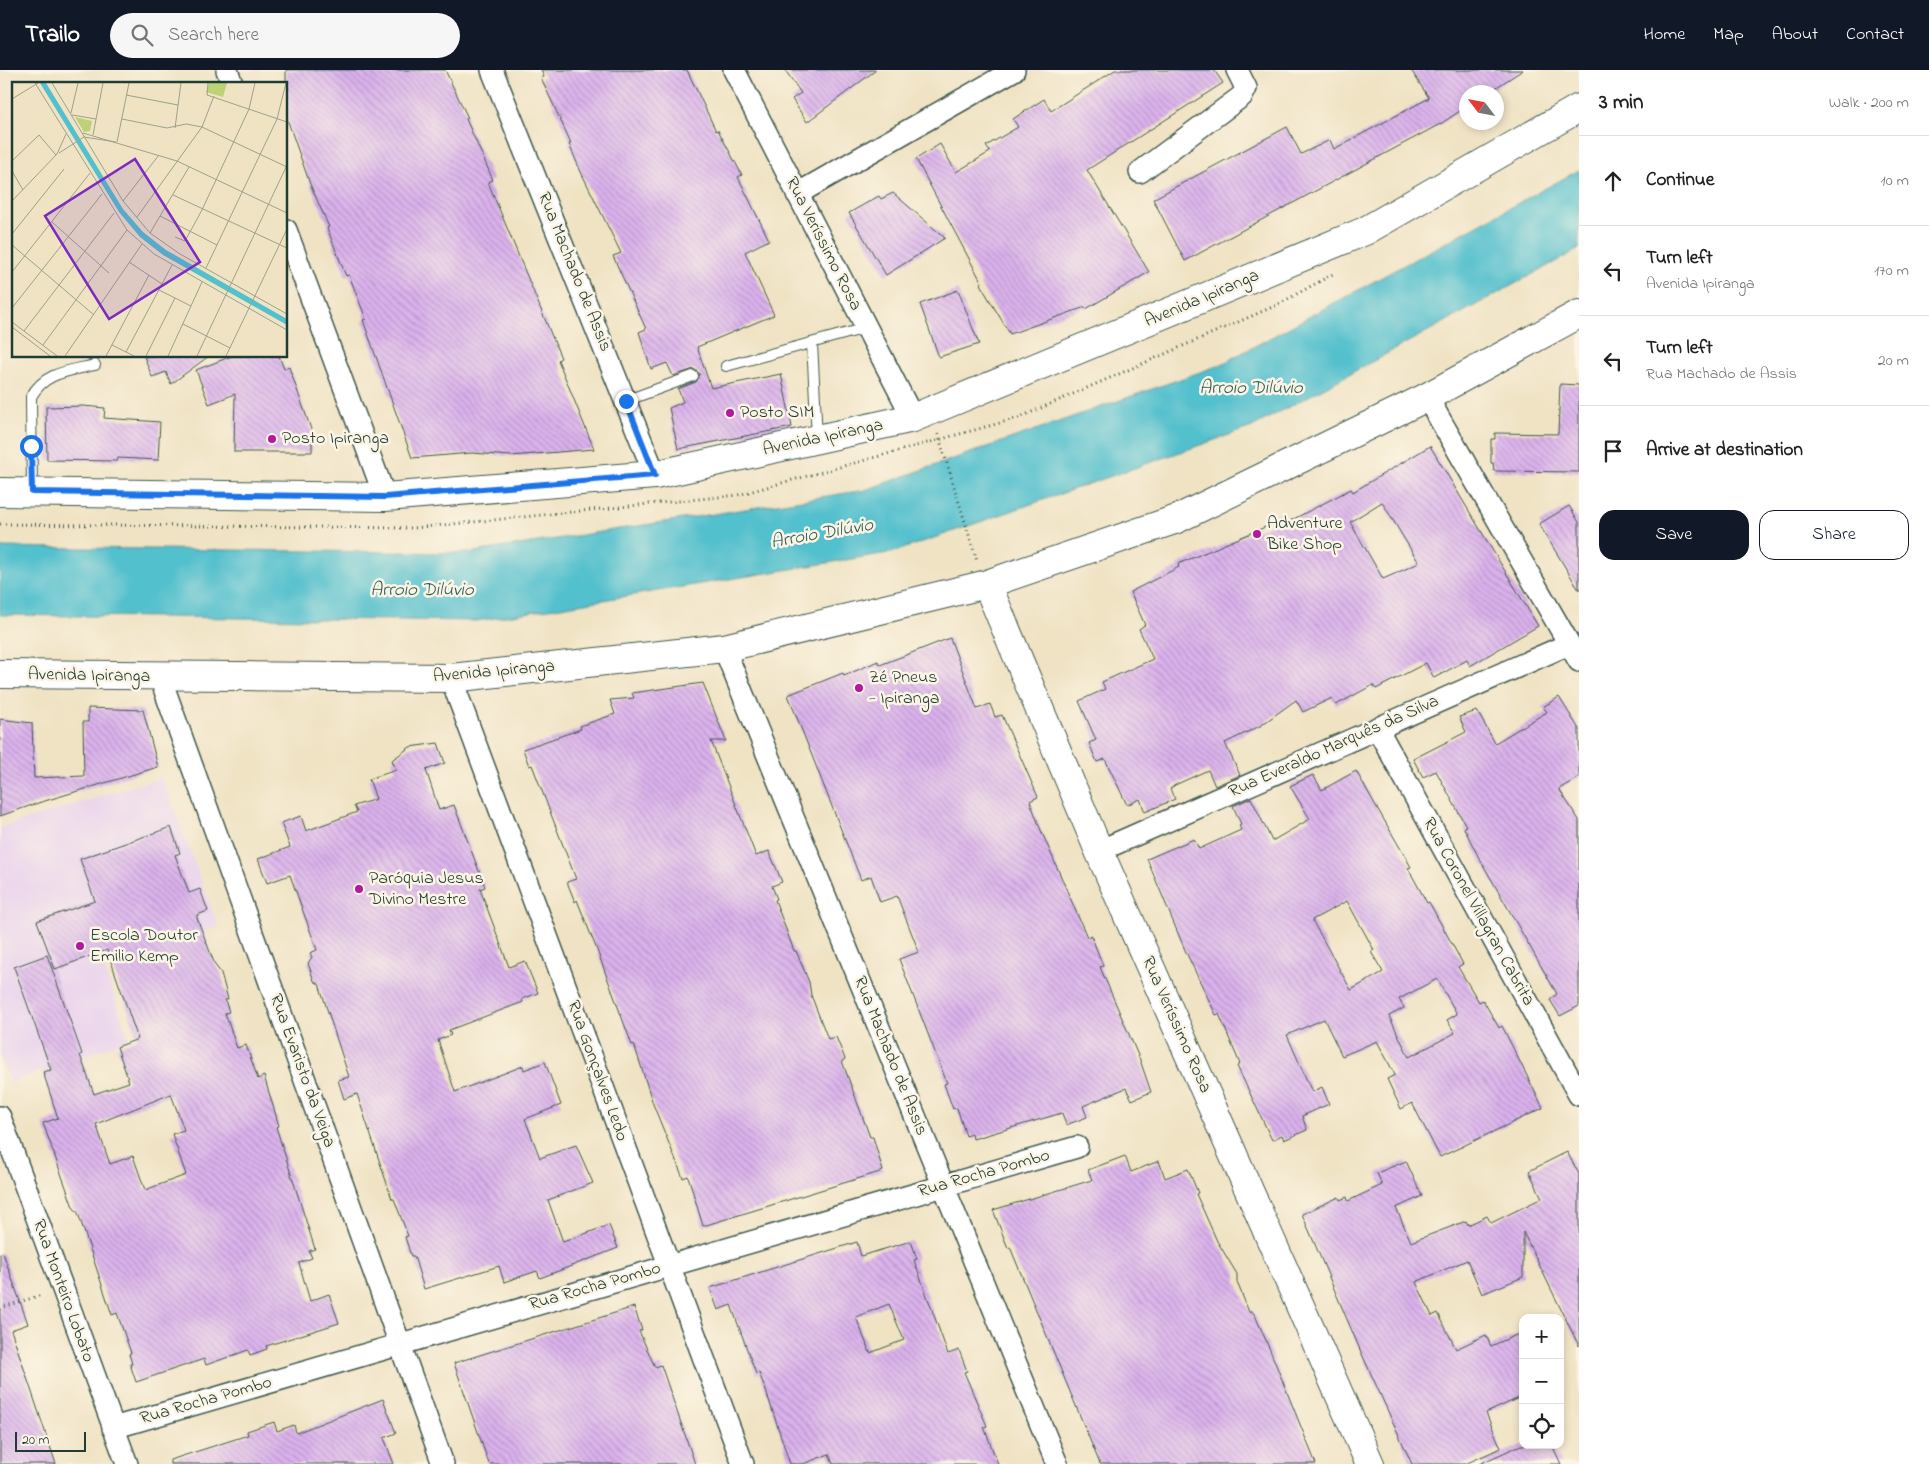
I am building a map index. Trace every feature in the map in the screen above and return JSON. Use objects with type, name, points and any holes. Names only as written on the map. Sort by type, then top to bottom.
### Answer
[{"type":"main road","name":"Avenida Ipiranga","points":[[0,492],[385,497],[655,475],[913,418],[1365,231],[1579,108]]},
{"type":"main road","name":"Avenida Ipiranga","points":[[0,674],[160,677],[451,678],[724,648],[988,584],[1177,520],[1427,397],[1579,314]]},
{"type":"main road","name":"Rua Veríssimo Rosa","points":[[988,584],[1099,851],[1370,1464]]},
{"type":"street","points":[[227,70],[231,82]]},
{"type":"street","name":"Rua Machado de Assis","points":[[492,70],[655,475]]},
{"type":"street","name":"Rua Veríssimo Rosa","points":[[734,70],[796,194],[913,418]]},
{"type":"street","points":[[796,194],[1014,70]]},
{"type":"street","points":[[1140,172],[1242,96],[1246,88],[1237,70]]},
{"type":"street","points":[[288,235],[385,497]]},
{"type":"street","points":[[1427,397],[1574,652]]},
{"type":"street","name":"Rua Machado de Assis","points":[[724,648],[1057,1464]]},
{"type":"street","name":"Rua Everaldo Marquês da Silva","points":[[1099,851],[1377,728],[1574,652]]},
{"type":"street","name":"Rua Evaristo da Veiga","points":[[160,677],[443,1464]]},
{"type":"street","name":"Rua Gonçalves Ledo","points":[[451,678],[743,1464]]},
{"type":"street","name":"Rua Coronel Villagran Cabrita","points":[[1377,728],[1579,1095]]},
{"type":"street","name":"Rua Monteiro Lobato","points":[[0,1117],[126,1464]]},
{"type":"street","name":"Rua Rocha Pombo","points":[[113,1428],[1077,1147]]},
{"type":"lane","points":[[726,366],[866,328]]},
{"type":"lane","points":[[812,343],[818,439]]},
{"type":"lane","points":[[32,492],[31,397],[37,386],[51,375],[95,365]]},
{"type":"lane","points":[[626,401],[693,376]]},
{"type":"path","points":[[939,440],[972,550]]},
{"type":"path","points":[[0,1308],[62,1288]]},
{"type":"shaded area","name":"Escola Doutor Emilio Kemp","points":[[162,777],[219,927],[103,965],[129,1039],[10,1083],[0,1057],[0,828]]},
{"type":"water","name":"Arroio Dilúvio","points":[[1579,170],[1579,249],[1252,427],[894,552],[476,621],[0,615],[0,547],[468,553],[865,490],[1220,365]]},
{"type":"building","points":[[286,70],[445,70],[468,118],[466,119],[493,180],[488,182],[561,358],[558,360],[594,449],[511,456],[472,453],[412,458],[363,320],[366,319],[349,275],[346,276],[327,228],[329,227],[310,184],[288,122],[288,82],[286,82]]},
{"type":"building","points":[[541,70],[687,70],[716,131],[718,130],[742,175],[738,177],[769,240],[745,252],[774,315],[697,347],[711,388],[781,374],[792,427],[678,449],[669,408],[683,402],[678,389],[696,382],[700,374],[694,369],[673,376],[667,363],[651,369],[639,332],[646,329],[613,256],[621,253],[581,172],[569,144],[571,143],[541,78],[544,77]]},
{"type":"building","points":[[785,70],[876,70],[807,122],[792,99],[801,93]]},
{"type":"building","points":[[1115,70],[1214,70],[1223,83],[1087,170],[1149,272],[1086,309],[1085,307],[1010,334],[980,284],[982,283],[916,159],[940,144],[956,172],[990,152],[986,146],[1018,127],[1013,119],[1044,99],[1051,111]]},
{"type":"building","points":[[1411,70],[1523,70],[1500,85],[1459,85],[1459,112],[1442,123],[1185,261],[1153,199],[1287,127],[1301,154],[1330,140],[1334,149],[1429,98]]},
{"type":"building","points":[[893,193],[945,238],[886,275],[849,213],[879,196],[881,199]]},
{"type":"building","points":[[958,290],[979,344],[939,357],[920,304]]},
{"type":"building","points":[[145,358],[206,358],[171,384],[166,372],[152,377]]},
{"type":"building","points":[[227,358],[280,358],[284,369],[289,367],[312,432],[312,452],[234,452],[235,394],[209,404],[196,370]]},
{"type":"building","points":[[1560,384],[1579,385],[1579,472],[1494,471],[1493,463],[1491,463],[1491,439],[1495,439],[1495,433],[1558,434]]},
{"type":"building","points":[[83,406],[105,408],[104,418],[160,422],[158,460],[118,458],[117,461],[47,460],[46,407]]},
{"type":"building","points":[[1430,446],[1538,626],[1470,666],[1467,660],[1434,678],[1426,663],[1376,689],[1373,685],[1336,705],[1332,698],[1303,712],[1296,700],[1260,726],[1225,743],[1240,775],[1215,786],[1208,770],[1170,789],[1175,799],[1145,812],[1140,799],[1127,805],[1105,759],[1097,762],[1089,743],[1096,740],[1079,701],[1105,689],[1102,682],[1153,659],[1139,629],[1145,625],[1130,592],[1179,567],[1178,564],[1284,519],[1286,523],[1351,489],[1353,492]],"holes":[[[1382,502],[1419,563],[1383,579],[1350,522]]]},
{"type":"building","points":[[1569,506],[1579,522],[1579,590],[1539,524]]},
{"type":"building","points":[[950,638],[977,709],[990,704],[995,717],[1002,715],[1038,797],[1030,801],[1040,828],[1087,937],[1091,935],[1103,966],[1100,967],[1140,1060],[1151,1092],[1132,1100],[1126,1088],[1083,1106],[1087,1117],[1066,1125],[1062,1113],[973,1139],[972,1134],[966,1136],[957,1108],[953,1109],[944,1084],[947,1083],[899,959],[919,952],[897,896],[880,902],[871,876],[861,880],[788,695],[843,673],[844,676],[878,661],[880,665]]},
{"type":"building","points":[[703,683],[726,741],[711,741],[756,856],[769,851],[782,882],[772,886],[777,899],[775,900],[794,951],[796,951],[809,982],[811,995],[828,1039],[836,1037],[845,1059],[842,1061],[870,1137],[873,1137],[883,1171],[703,1226],[688,1176],[683,1178],[653,1104],[634,1044],[632,1045],[577,900],[575,902],[567,882],[576,879],[532,765],[529,766],[523,749],[581,729],[580,726],[615,714],[610,700],[634,698],[632,693]]},
{"type":"building","points":[[1559,697],[1579,729],[1579,777],[1559,789],[1579,820],[1579,1006],[1560,1016],[1550,1000],[1557,994],[1478,856],[1464,828],[1466,826],[1436,771],[1423,777],[1413,759],[1466,732],[1459,717],[1477,711],[1495,743],[1547,712],[1543,707]]},
{"type":"building","points":[[88,708],[143,710],[158,767],[0,816],[0,719],[32,723],[34,778],[84,776],[83,722],[88,722]]},
{"type":"building","points":[[438,743],[445,763],[426,770],[439,810],[454,805],[485,887],[480,889],[509,967],[525,961],[538,993],[522,999],[523,1002],[449,1030],[451,1035],[438,1040],[455,1092],[523,1066],[524,1070],[545,1062],[561,1105],[525,1119],[540,1158],[576,1145],[593,1183],[548,1200],[563,1242],[609,1225],[618,1248],[540,1278],[537,1271],[504,1282],[499,1266],[424,1289],[414,1256],[411,1256],[405,1237],[408,1236],[394,1199],[392,1199],[357,1094],[344,1099],[338,1080],[349,1077],[319,984],[314,981],[308,963],[312,957],[310,953],[317,950],[290,875],[267,883],[258,859],[290,847],[281,823],[301,816],[306,831],[357,812],[354,806],[376,799],[369,779],[396,770],[392,760],[410,747]]},
{"type":"building","points":[[1356,771],[1411,867],[1408,868],[1427,903],[1429,902],[1463,964],[1458,967],[1479,1002],[1483,1000],[1499,1028],[1502,1026],[1543,1108],[1440,1157],[1412,1103],[1401,1109],[1387,1079],[1395,1075],[1377,1041],[1342,1056],[1324,1019],[1287,1035],[1312,1092],[1322,1087],[1329,1104],[1302,1116],[1307,1130],[1284,1140],[1282,1135],[1272,1140],[1237,1066],[1240,1064],[1219,1014],[1216,1015],[1185,950],[1147,859],[1194,839],[1199,849],[1241,830],[1239,825],[1241,824],[1233,806],[1251,798],[1272,841],[1310,819],[1290,786],[1313,775],[1322,790]],"holes":[[[1347,901],[1374,950],[1371,952],[1383,972],[1351,990],[1312,920]],[[1437,979],[1457,1014],[1447,1020],[1455,1033],[1409,1057],[1389,1016],[1404,1008],[1399,999]]]},
{"type":"building","points":[[171,827],[180,853],[175,855],[189,893],[200,889],[208,911],[197,915],[197,918],[215,965],[221,973],[228,999],[225,1000],[229,1012],[225,1013],[237,1048],[246,1045],[258,1079],[264,1076],[279,1126],[276,1127],[315,1249],[309,1251],[312,1258],[299,1263],[310,1301],[329,1294],[339,1323],[266,1346],[267,1349],[250,1355],[248,1350],[206,1365],[204,1359],[136,1382],[130,1364],[132,1364],[129,1354],[131,1353],[117,1313],[112,1315],[78,1213],[73,1207],[43,1123],[58,1118],[43,1072],[51,1070],[14,967],[47,955],[94,1094],[129,1082],[117,1047],[138,1039],[107,950],[55,969],[37,921],[95,901],[80,859]],"holes":[[[171,1094],[184,1130],[172,1134],[186,1175],[145,1190],[133,1156],[110,1164],[96,1124]]]},
{"type":"building","points":[[1567,1152],[1579,1174],[1579,1346],[1523,1232],[1523,1277],[1482,1294],[1467,1260],[1416,1282],[1432,1316],[1438,1313],[1456,1349],[1486,1335],[1491,1346],[1519,1334],[1519,1398],[1486,1413],[1501,1448],[1465,1464],[1412,1464],[1361,1352],[1302,1214],[1339,1197],[1340,1200],[1347,1197],[1348,1201],[1382,1185],[1377,1173],[1406,1161],[1422,1196],[1396,1208],[1411,1242],[1466,1221],[1468,1225],[1487,1216],[1491,1223],[1542,1198],[1529,1171]]},
{"type":"building","points":[[1125,1156],[1131,1172],[1159,1161],[1165,1178],[1188,1169],[1198,1193],[1196,1194],[1217,1241],[1237,1274],[1237,1282],[1249,1312],[1251,1310],[1255,1315],[1316,1464],[1100,1464],[993,1210],[1092,1180],[1088,1170]]},
{"type":"building","points":[[911,1241],[917,1259],[914,1260],[948,1354],[959,1350],[967,1371],[964,1372],[987,1426],[984,1427],[998,1464],[833,1464],[829,1454],[803,1464],[790,1464],[766,1391],[759,1373],[756,1374],[731,1305],[718,1310],[710,1288],[857,1242],[861,1256]],"holes":[[[889,1304],[904,1340],[870,1353],[856,1317]]]},
{"type":"building","points":[[3,1253],[28,1324],[11,1330],[56,1464],[0,1464],[0,1254]]},
{"type":"building","points":[[634,1307],[642,1330],[639,1331],[655,1367],[661,1365],[695,1464],[489,1464],[454,1363]]},
{"type":"building","points":[[383,1399],[396,1433],[384,1438],[394,1464],[170,1464],[170,1460],[248,1435],[247,1431],[274,1422],[277,1431],[294,1425],[296,1433]]},
{"type":"building","points":[[1519,1446],[1519,1449],[1554,1449],[1561,1464],[1479,1464]]},
{"type":"place","name":"Posto SIM","points":[[730,413]]},
{"type":"place","name":"Posto Ipiranga","points":[[272,439]]},
{"type":"place","name":"Adventure Bike Shop","points":[[1257,534]]},
{"type":"place","name":"Zé Pneus - Ipiranga","points":[[859,688]]},
{"type":"place","name":"Paróquia Jesus Divino Mestre","points":[[359,889]]},
{"type":"place","name":"Escola Doutor Emilio Kemp","points":[[80,946]]},
{"type":"route","points":[[31,446],[32,492],[385,497],[655,475],[626,401]]}]
